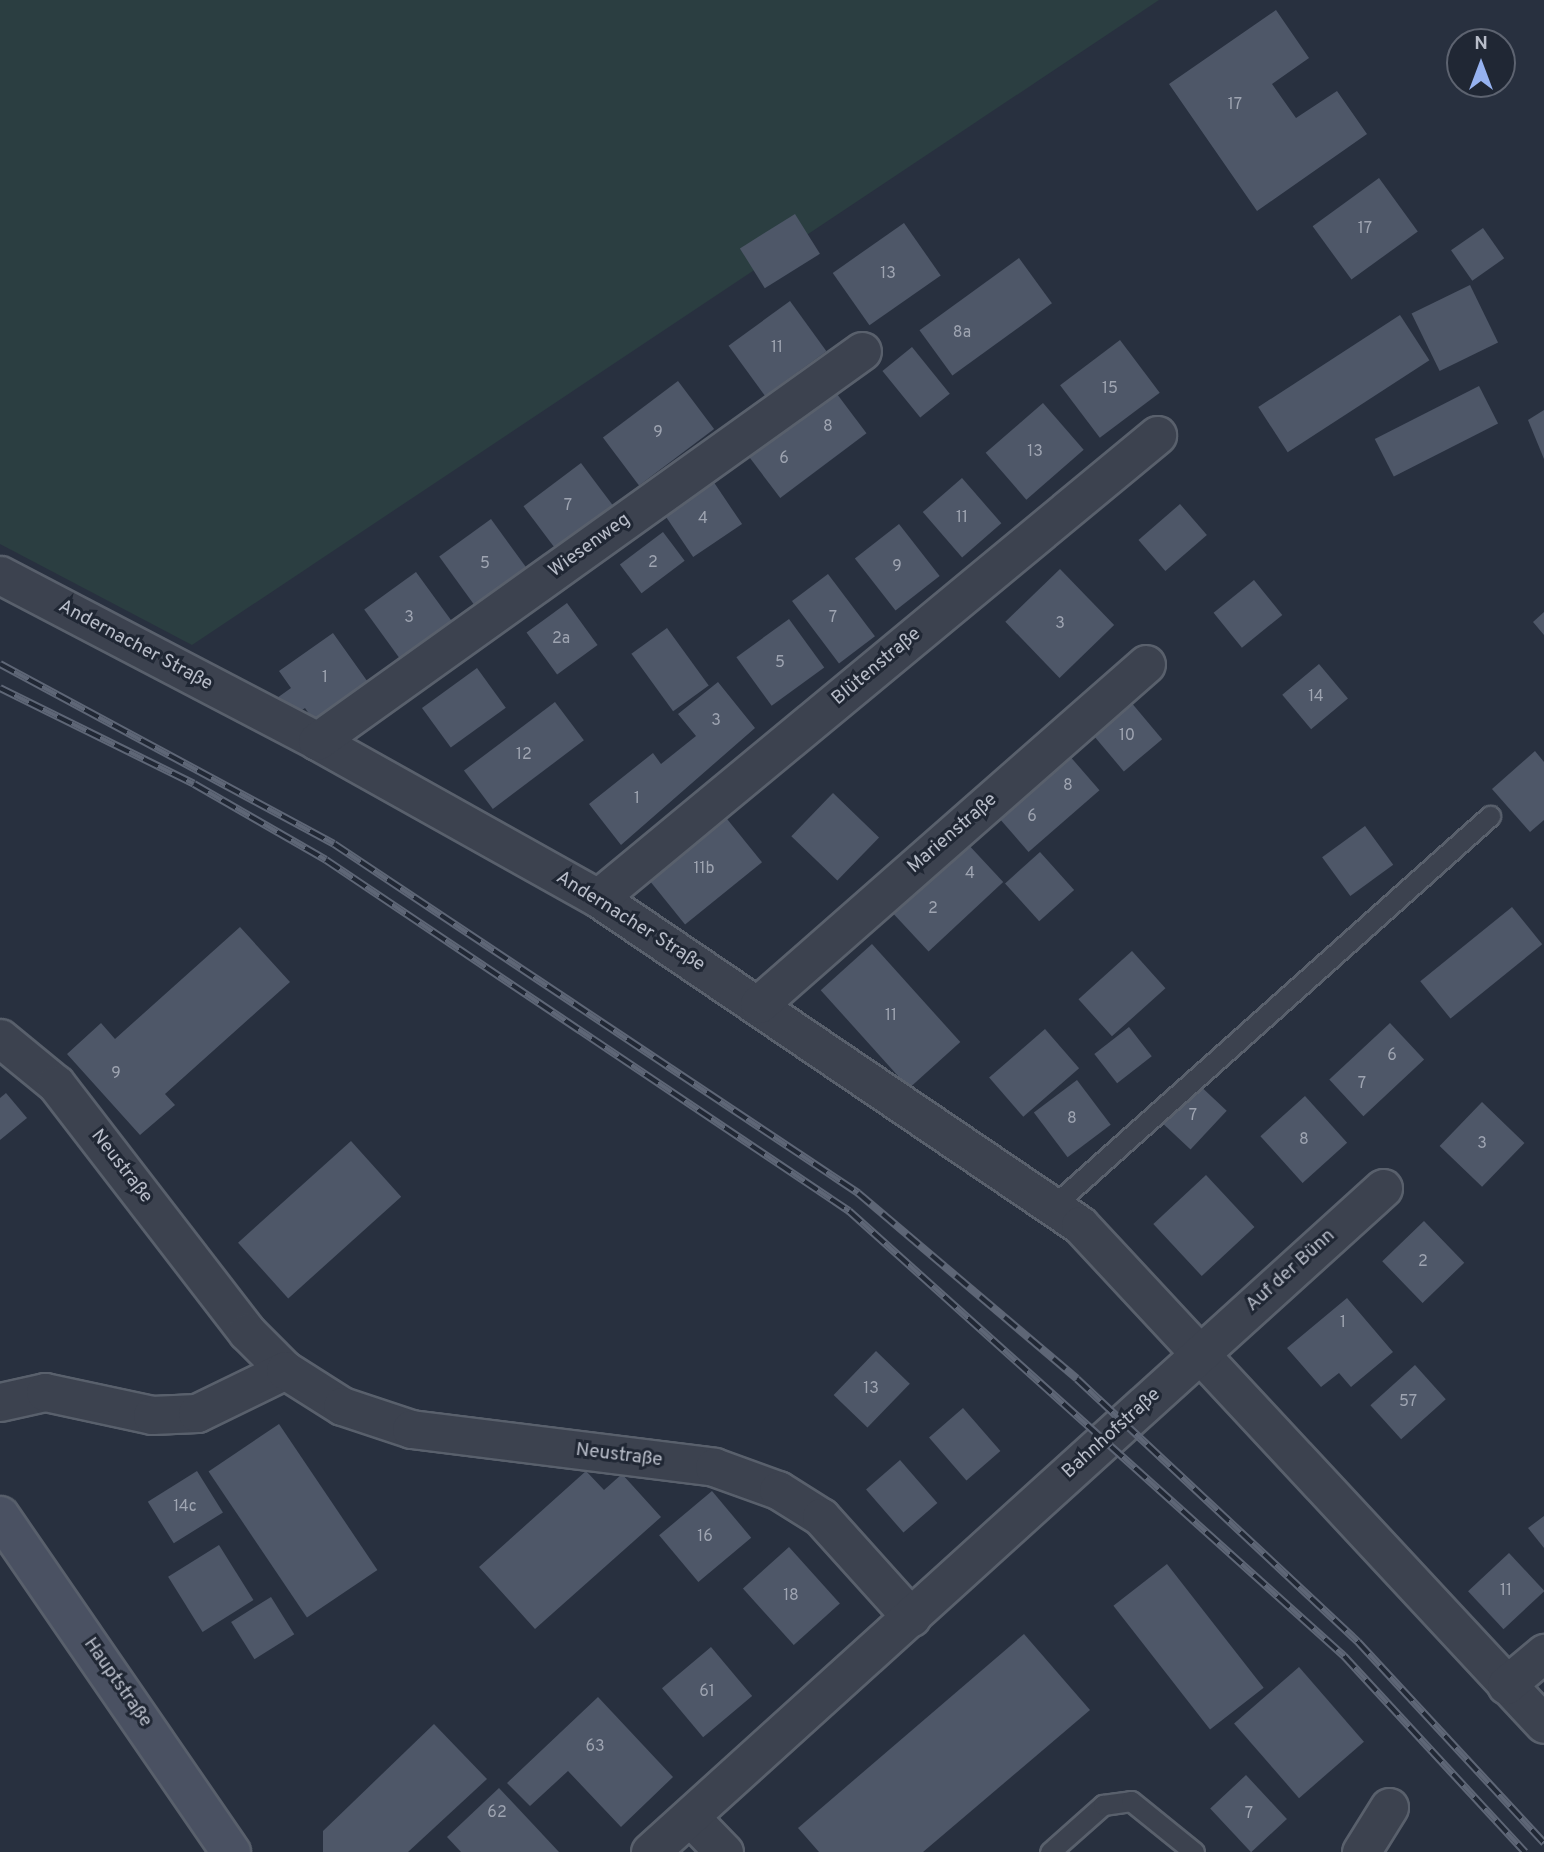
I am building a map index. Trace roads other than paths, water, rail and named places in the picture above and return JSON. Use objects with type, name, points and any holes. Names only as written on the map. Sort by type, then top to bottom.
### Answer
[{"type":"main road","name":"Hauptstraße","points":[[0,1516],[231,1852]]},
{"type":"street","name":"Wiesenweg","points":[[317,741],[862,351]]},
{"type":"street","name":"Blütenstraße","points":[[597,898],[1157,435]]},
{"type":"street","name":"Andernacher Straße","points":[[0,575],[317,741],[597,898],[759,1004],[1080,1225],[1199,1355]]},
{"type":"street","name":"Marienstraße","points":[[759,1004],[1146,664]]},
{"type":"street","name":"Neustraße","points":[[0,1038],[56,1084],[247,1332],[285,1370],[342,1406],[411,1429],[714,1467],[778,1490],[821,1517],[911,1617]]},
{"type":"street","name":"Auf der Bünn","points":[[1199,1355],[1383,1188]]},
{"type":"street","points":[[1199,1355],[1544,1724]]},
{"type":"street","name":"Bahnhofstraße","points":[[650,1852],[692,1819],[1199,1355]]},
{"type":"street","points":[[0,1402],[45,1392],[152,1415],[197,1413],[285,1370]]},
{"type":"street","points":[[1506,1685],[1544,1653]]},
{"type":"street","points":[[1361,1852],[1389,1807]]},
{"type":"street","points":[[692,1819],[724,1852]]},
{"type":"lane","points":[[1053,1206],[1490,816]]},
{"type":"lane","points":[[1050,1852],[1103,1805],[1131,1801],[1194,1852]]},
{"type":"railway","points":[[0,664],[334,844],[858,1193],[1077,1379],[1358,1642],[1544,1843]]},
{"type":"railway","points":[[0,688],[194,784],[326,860],[849,1211],[1344,1656],[1525,1852]]}]
